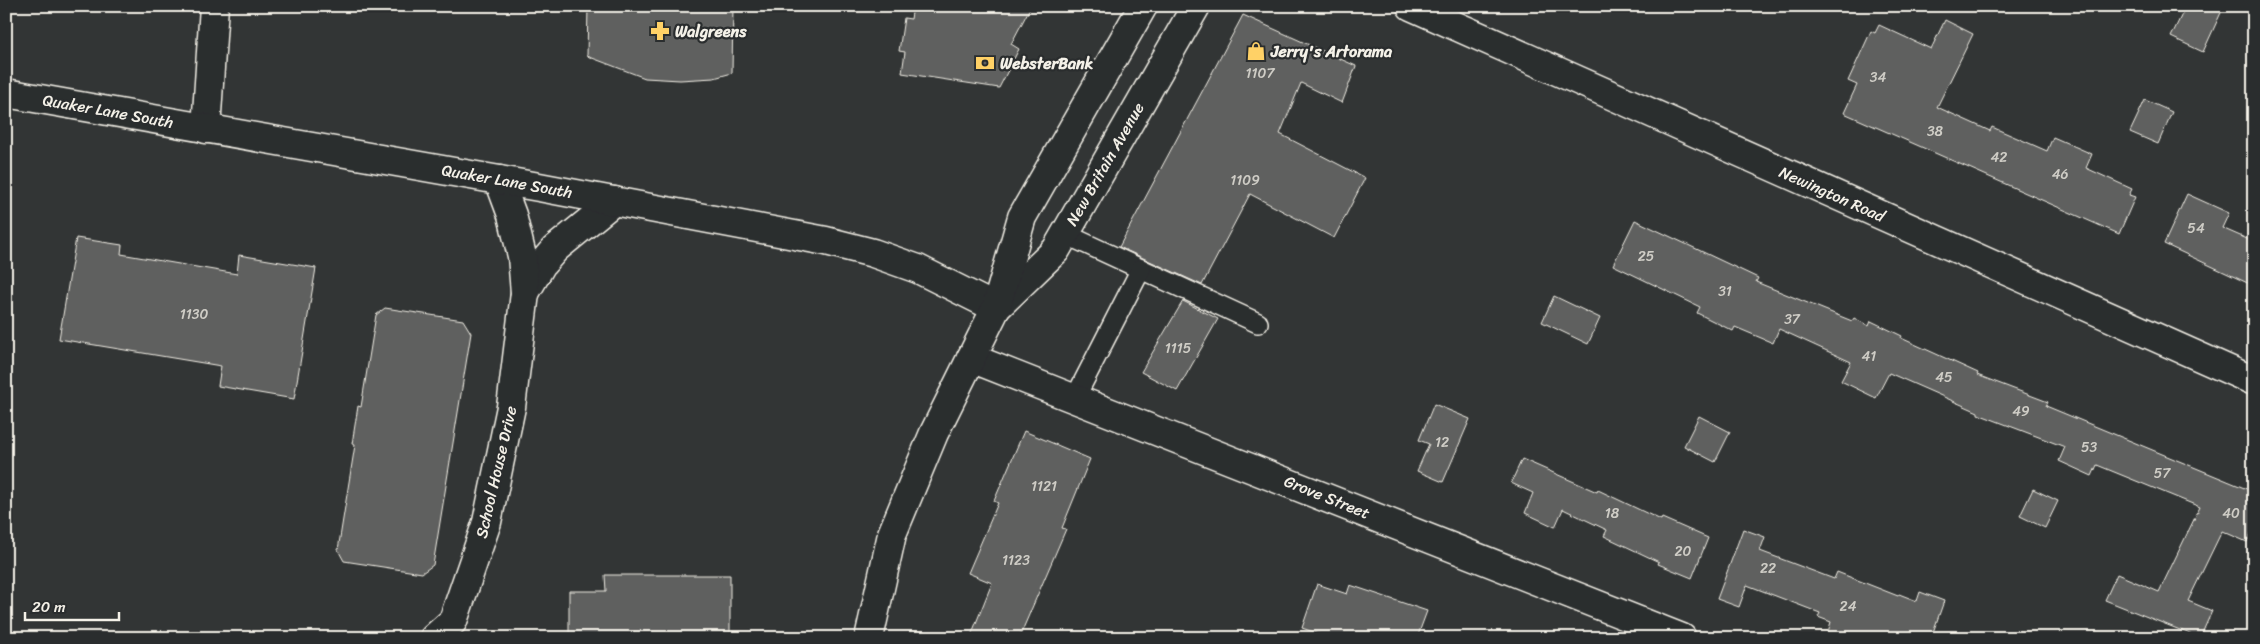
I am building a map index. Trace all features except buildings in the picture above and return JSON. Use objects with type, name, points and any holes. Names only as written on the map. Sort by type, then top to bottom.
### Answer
[{"type":"main road","points":[[206,129],[214,6]]},
{"type":"main road","name":"New Britain Avenue","points":[[869,638],[892,534],[934,433],[996,308],[1022,217],[1143,6]]},
{"type":"main road","name":"New Britain Avenue","points":[[996,308],[1056,250],[1196,6]]},
{"type":"main road","name":"Newington Road","points":[[1411,6],[2254,381]]},
{"type":"main road","name":"Quaker Lane South","points":[[6,93],[499,180],[826,241],[873,253],[918,269],[996,308]]},
{"type":"main road","name":"School House Drive","points":[[434,638],[453,621],[487,522],[511,407],[526,293],[522,256],[512,215],[499,180]]},
{"type":"main road","name":"School House Drive","points":[[526,293],[542,264],[555,249],[614,201]]},
{"type":"main road","name":"Grove Street","points":[[971,358],[1682,638]]},
{"type":"lane","points":[[1065,234],[1094,250],[1141,269],[1258,323]]},
{"type":"lane","points":[[1075,398],[1141,269]]},
{"type":"place","name":"Walgreens","points":[[660,31]]},
{"type":"place","name":"Jerry's Artorama","points":[[1256,51]]},
{"type":"place","name":"WebsterBank","points":[[985,63]]}]
